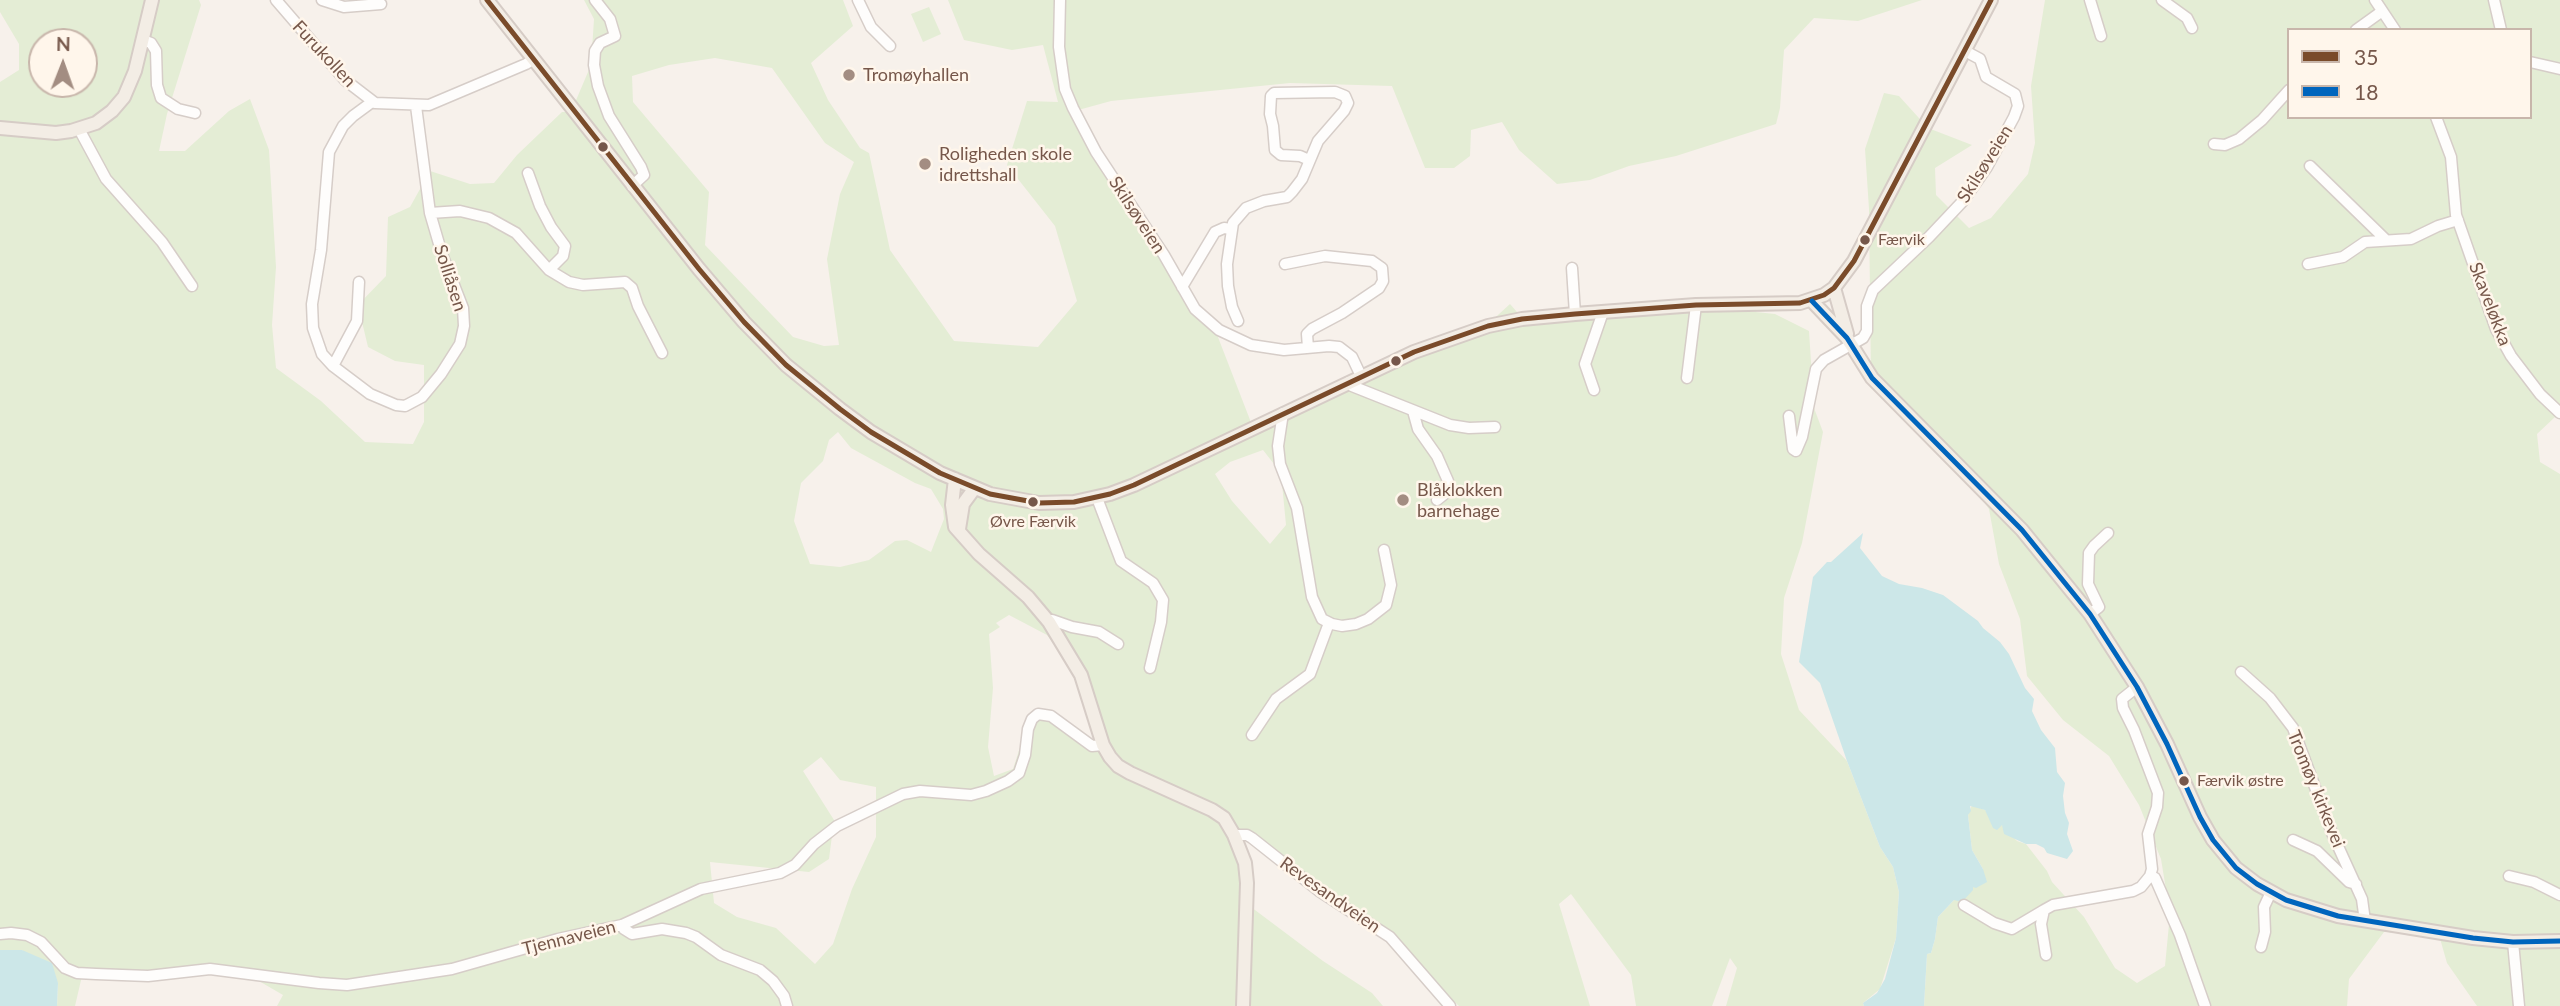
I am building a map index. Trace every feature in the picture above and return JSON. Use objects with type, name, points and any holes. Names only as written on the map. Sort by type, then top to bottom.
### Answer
[{"type":"main road","points":[[0,128],[56,132],[79,130],[96,123],[112,111],[124,97],[135,71],[152,0]]},
{"type":"main road","points":[[487,0],[632,186],[744,322],[786,365],[871,432],[955,480],[1008,499],[1039,503],[1097,498],[1134,485],[1355,379],[1451,337],[1488,326],[1522,319],[1696,305],[1815,304],[1835,293],[1854,261],[1992,0]]},
{"type":"main road","points":[[1835,293],[1849,341]]},
{"type":"main road","points":[[1815,304],[1849,341],[1872,378],[2022,530],[2090,614],[2137,687],[2213,841],[2236,868],[2271,892],[2318,912],[2473,938],[2513,942],[2560,941]]},
{"type":"main road","points":[[955,480],[952,516],[960,533]]},
{"type":"main road","points":[[960,533],[963,504],[974,489]]},
{"type":"main road","name":"Revesandveien","points":[[960,533],[979,554],[1028,597],[1049,622],[1081,674],[1091,698],[1103,744],[1118,766],[1224,818],[1245,863],[1247,883],[1243,1006]]},
{"type":"street","name":"Furukollen","points":[[276,0],[345,80],[372,102]]},
{"type":"street","name":"Furukollen","points":[[322,0],[344,7],[381,4]]},
{"type":"street","points":[[595,0],[610,19],[615,36],[600,43],[595,51],[594,65],[598,86],[609,116],[644,174],[632,186]]},
{"type":"street","points":[[858,0],[871,27],[890,46]]},
{"type":"street","name":"Skilsøveien","points":[[1060,0],[1059,47],[1065,89],[1073,108],[1096,152],[1164,255],[1195,309],[1208,322],[1235,340],[1268,349],[1329,346],[1347,351],[1352,357],[1355,379]]},
{"type":"street","points":[[2090,0],[2101,36]]},
{"type":"street","points":[[2162,0],[2187,18],[2192,28]]},
{"type":"street","points":[[2375,0],[2393,28]]},
{"type":"street","points":[[2494,0],[2501,28]]},
{"type":"street","points":[[2360,28],[2381,12]]},
{"type":"street","points":[[143,40],[151,43],[156,51],[157,85],[161,99],[178,109],[195,113]]},
{"type":"street","name":"Skilsøveien","points":[[1849,341],[1863,338],[1867,331],[1867,306],[1872,290],[1930,237],[1963,201],[1987,167],[2018,106],[2015,94],[1986,77],[1980,59],[1965,51]]},
{"type":"street","points":[[372,102],[416,106],[436,103],[534,59]]},
{"type":"street","points":[[2532,62],[2560,69]]},
{"type":"street","points":[[2214,144],[2224,145],[2239,139],[2262,120],[2287,92]]},
{"type":"street","points":[[1238,321],[1228,286],[1230,229],[1246,208],[1287,197],[1292,192],[1302,179],[1318,141],[1348,103],[1341,93],[1274,93],[1271,96],[1270,114],[1275,150],[1281,155],[1300,156],[1309,160]]},
{"type":"street","name":"Solliåsen","points":[[372,102],[343,126],[329,152],[321,250],[312,304],[313,328],[321,354],[333,366],[370,394],[396,405],[405,405],[422,397],[460,344],[464,326],[463,308],[442,254],[430,213],[416,106]]},
{"type":"street","name":"Skaveløkka","points":[[2437,119],[2451,157],[2458,220],[2496,329],[2532,385],[2560,413]]},
{"type":"street","points":[[79,130],[106,179],[162,242],[192,286]]},
{"type":"street","points":[[2310,166],[2386,240]]},
{"type":"street","points":[[528,173],[540,206],[565,246],[564,256],[549,270]]},
{"type":"street","points":[[430,213],[460,211],[489,218],[516,233],[549,270],[569,282],[583,285],[625,282],[632,288],[662,353]]},
{"type":"street","points":[[2308,264],[2343,257],[2365,242],[2411,239],[2458,220]]},
{"type":"street","points":[[1182,287],[1215,232],[1230,229]]},
{"type":"street","points":[[1285,264],[1325,256],[1372,261],[1382,268],[1379,288],[1312,329],[1307,334],[1308,348]]},
{"type":"street","points":[[1572,268],[1574,314]]},
{"type":"street","points":[[333,366],[357,321],[359,282]]},
{"type":"street","points":[[1687,378],[1696,305]]},
{"type":"street","points":[[1594,390],[1585,364],[1603,312]]},
{"type":"street","points":[[1789,416],[1793,449],[1796,451],[1802,437],[1816,369],[1824,359],[1849,341]]},
{"type":"street","points":[[1355,379],[1352,386],[1450,425],[1469,428],[1494,427]]},
{"type":"street","points":[[1413,411],[1418,429],[1437,456],[1448,481],[1447,492],[1437,500]]},
{"type":"street","points":[[1283,413],[1278,446],[1280,464],[1297,508],[1312,597],[1322,618],[1342,626],[1356,624],[1368,620],[1386,605],[1391,586],[1384,550]]},
{"type":"street","points":[[1097,498],[1117,555],[1126,566],[1153,583],[1163,600],[1161,622],[1150,668]]},
{"type":"street","points":[[2090,614],[2099,607],[2088,584],[2090,553],[2108,533]]},
{"type":"street","points":[[1049,622],[1052,620],[1099,632],[1118,643]]},
{"type":"street","points":[[1252,735],[1276,699],[1310,674],[1329,623]]},
{"type":"street","name":"Tromøy kirkevei","points":[[2241,672],[2270,698],[2293,728],[2332,833],[2362,899],[2365,921]]},
{"type":"street","points":[[1964,905],[1994,923],[2012,929],[2053,905],[2133,891],[2141,887],[2150,876],[2152,869],[2148,834],[2157,807],[2158,793],[2123,708],[2122,699],[2137,687]]},
{"type":"street","name":"Tjennaveien","points":[[0,934],[27,935],[41,942],[59,963],[77,972],[148,976],[210,969],[347,985],[478,964],[540,944],[622,925],[701,890],[780,873],[794,865],[836,826],[904,794],[920,791],[971,795],[986,791],[1019,773],[1025,755],[1028,729],[1032,719],[1038,714],[1051,716],[1092,746],[1103,744]]},
{"type":"street","name":"Revesandveien","points":[[1234,835],[1252,838],[1319,891],[1390,937],[1450,1006]]},
{"type":"street","points":[[2293,840],[2317,851],[2349,882],[2356,884]]},
{"type":"street","points":[[2150,876],[2155,878],[2180,935],[2205,1006]]},
{"type":"street","points":[[2510,876],[2533,882],[2560,895]]},
{"type":"street","points":[[2262,947],[2265,932],[2264,907],[2271,892]]},
{"type":"street","points":[[2044,910],[2041,924],[2046,955]]},
{"type":"street","points":[[622,925],[632,934],[662,929],[696,937],[721,955],[760,970],[785,996],[787,1006]]},
{"type":"street","points":[[2513,942],[2519,1006]]},
{"type":"green space","points":[[0,0],[199,0],[201,5],[167,114],[159,151],[185,151],[229,111],[250,99],[269,150],[276,267],[272,325],[276,368],[321,401],[365,442],[413,444],[424,422],[424,365],[395,361],[368,347],[358,305],[386,276],[388,217],[410,207],[430,171],[470,184],[494,183],[517,155],[562,112],[571,112],[591,65],[594,19],[584,0],[843,0],[853,26],[811,63],[828,100],[860,148],[869,153],[890,250],[954,341],[1038,347],[1077,301],[1055,226],[1007,165],[1027,101],[1058,102],[1043,45],[1012,50],[964,40],[948,0],[1922,0],[1858,21],[1814,18],[1784,50],[1780,108],[1776,124],[1676,156],[1629,166],[1590,180],[1557,184],[1519,150],[1502,122],[1471,130],[1470,156],[1454,168],[1425,168],[1392,86],[1290,83],[1111,101],[1071,112],[1183,290],[1216,332],[1252,425],[1487,325],[1510,304],[1517,312],[1544,318],[1717,308],[1775,314],[1809,331],[1814,408],[1823,432],[1802,543],[1784,598],[1781,654],[1799,710],[1847,761],[1880,847],[1893,867],[1899,892],[1896,938],[1880,989],[1863,1003],[1864,1006],[1726,1006],[1737,968],[1730,958],[1712,1006],[1636,1006],[1631,975],[1571,894],[1559,904],[1590,1006],[1459,1006],[1359,914],[1242,833],[1251,907],[1323,961],[1372,993],[1383,1006],[277,1006],[283,995],[252,977],[196,971],[82,976],[75,1006],[57,1006],[58,983],[22,950],[0,950],[0,82],[19,70],[19,44],[0,12]],"holes":[[[715,58],[772,68],[825,143],[854,162],[840,194],[827,259],[839,345],[824,346],[793,337],[705,245],[709,192],[633,102],[632,76],[669,65]],[[838,432],[851,448],[931,489],[943,509],[944,519],[931,552],[907,540],[895,541],[869,560],[840,567],[810,564],[794,521],[801,483],[823,461],[829,440]],[[1263,450],[1281,473],[1286,525],[1270,544],[1232,501],[1215,474],[1230,462]],[[1009,615],[1047,635],[1081,681],[1096,741],[1048,714],[1031,713],[1013,769],[994,776],[988,747],[993,688],[989,634],[1000,627],[996,623]],[[821,757],[840,780],[876,787],[876,837],[852,889],[833,944],[815,964],[776,928],[737,917],[714,903],[710,862],[809,872],[829,859],[834,820],[803,771]]]},
{"type":"green space","points":[[2045,0],[2560,0],[2560,419],[2555,417],[2537,434],[2540,462],[2560,474],[2560,1006],[2477,1006],[2447,963],[2439,935],[2384,932],[2349,979],[2347,1006],[1924,1006],[1927,954],[1931,953],[1938,917],[1954,900],[1966,896],[1983,869],[1972,850],[1968,815],[1972,805],[1985,810],[1990,821],[2002,825],[2017,841],[2026,844],[2052,882],[2084,917],[2115,968],[2137,983],[2165,966],[2170,914],[2161,859],[2139,805],[2109,756],[2063,720],[2027,676],[2020,619],[1999,564],[1989,509],[1956,463],[1871,381],[1869,209],[1865,149],[1884,93],[1899,96],[1928,128],[1972,145],[1935,168],[1936,195],[1969,228],[1991,218],[2028,174],[2035,143],[2031,86]]},
{"type":"green space","points":[[929,7],[941,34],[923,42],[911,14]]},
{"type":"water","points":[[1863,533],[1860,548],[1882,576],[1899,584],[1943,595],[1978,621],[2000,642],[2034,699],[2032,711],[2041,730],[2055,748],[2057,772],[2065,783],[2063,796],[2069,823],[2067,834],[2073,851],[2067,859],[2047,853],[2036,844],[2026,844],[2004,834],[2002,825],[1997,830],[1993,828],[1985,810],[1970,806],[1968,815],[1972,850],[1987,882],[1973,887],[1962,902],[1954,900],[1938,917],[1931,953],[1927,954],[1924,1006],[1864,1006],[1863,1003],[1877,993],[1885,979],[1896,938],[1899,892],[1893,867],[1880,847],[1820,683],[1799,662],[1813,577]]},
{"type":"water","points":[[0,950],[22,950],[52,963],[58,983],[57,1006],[0,1006]]},
{"type":"transit line","name":"35","points":[[487,0],[699,269],[744,322],[786,365],[871,432],[940,473],[990,494],[1039,503],[1074,502],[1110,494],[1134,485],[1414,352],[1488,326],[1522,319],[1696,305],[1800,303],[1824,295],[1834,288],[1854,261],[1991,0]]},
{"type":"transit line","name":"18","points":[[1812,301],[1847,338],[1872,378],[2022,530],[2090,614],[2137,687],[2213,840],[2236,868],[2257,884],[2286,900],[2338,916],[2473,938],[2513,942],[2560,941]]},
{"type":"place","name":"Tromøyhallen","points":[[849,75]]},
{"type":"place","name":"Roligheden skole idrettshall","points":[[925,164]]},
{"type":"place","name":"Færvik","points":[[1865,240]]},
{"type":"place","name":"Blåklokken barnehage","points":[[1403,500]]},
{"type":"place","name":"Øvre Færvik","points":[[1033,502]]},
{"type":"place","name":"Færvik østre","points":[[2184,781]]}]
